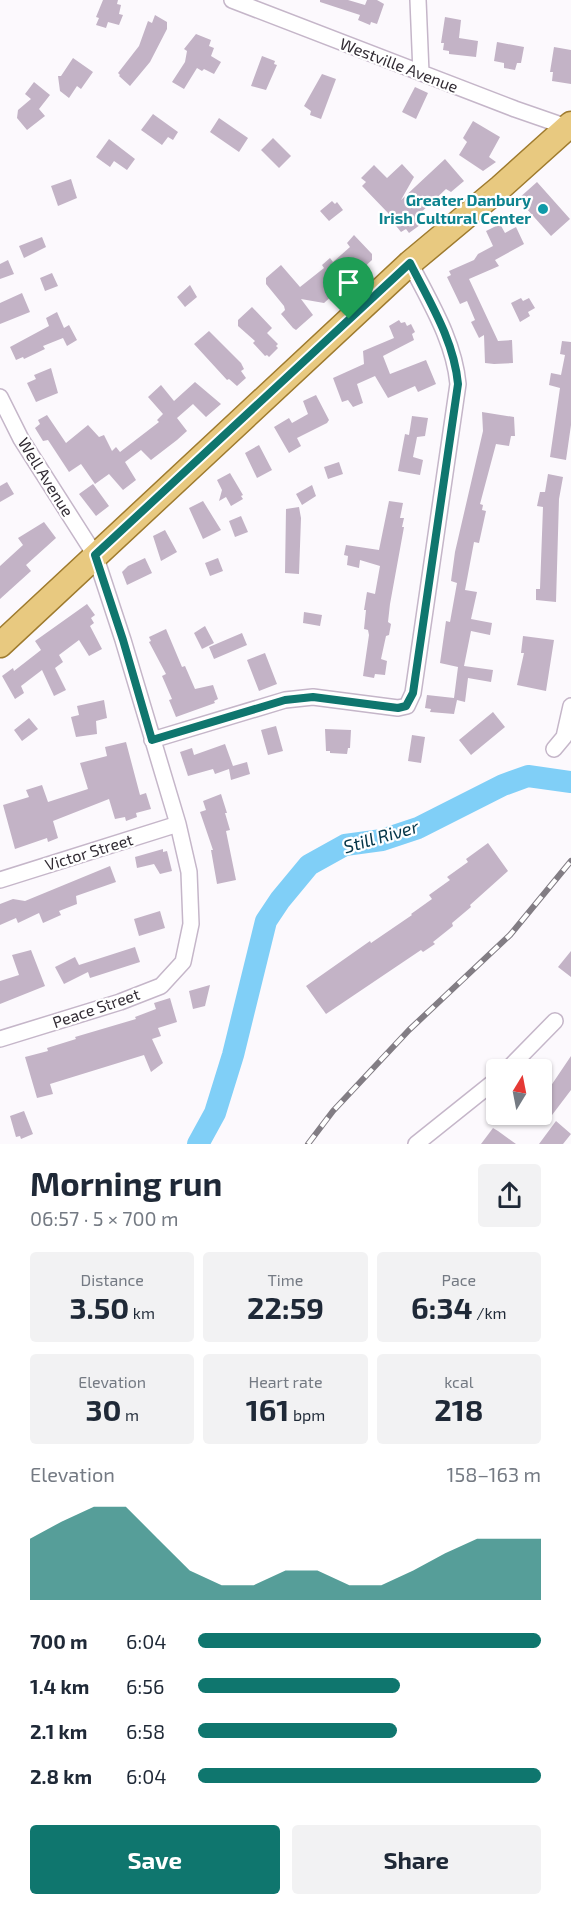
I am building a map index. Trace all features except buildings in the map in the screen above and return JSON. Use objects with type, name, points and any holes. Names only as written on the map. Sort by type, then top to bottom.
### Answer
[{"type":"main road","points":[[0,645],[410,263],[569,125]]},
{"type":"street","name":"Westville Avenue","points":[[232,0],[421,73],[569,125]]},
{"type":"street","points":[[418,0],[421,73]]},
{"type":"street","points":[[152,740],[285,700],[313,697],[398,708],[406,706],[413,693],[458,384],[457,371],[446,336],[410,263]]},
{"type":"street","name":"Well Avenue","points":[[0,398],[21,439],[95,555],[123,640],[178,824],[189,872],[191,924],[183,962]]},
{"type":"street","points":[[554,749],[564,737],[571,706]]},
{"type":"street","name":"Victor Street","points":[[0,880],[178,824]]},
{"type":"street","name":"Peace Street","points":[[0,1039],[120,1002],[161,986],[183,962]]},
{"type":"street","points":[[518,1059],[555,1021]]},
{"type":"street","points":[[416,1144],[486,1088]]},
{"type":"waterway","name":"Still River","points":[[198,1144],[215,1113],[233,1055],[266,921],[309,865],[345,845],[382,840],[418,828],[503,785],[528,776],[571,782]]},
{"type":"railway","points":[[308,1144],[333,1111],[409,1030],[510,935],[571,861]]},
{"type":"place","name":"Greater Danbury Irish Cultural Center","points":[[543,209]]},
{"type":"route","points":[[410,263],[446,336],[457,371],[456,408],[413,693],[406,706],[398,708],[313,697],[285,700],[152,740],[95,555],[349,319],[410,263]]}]
